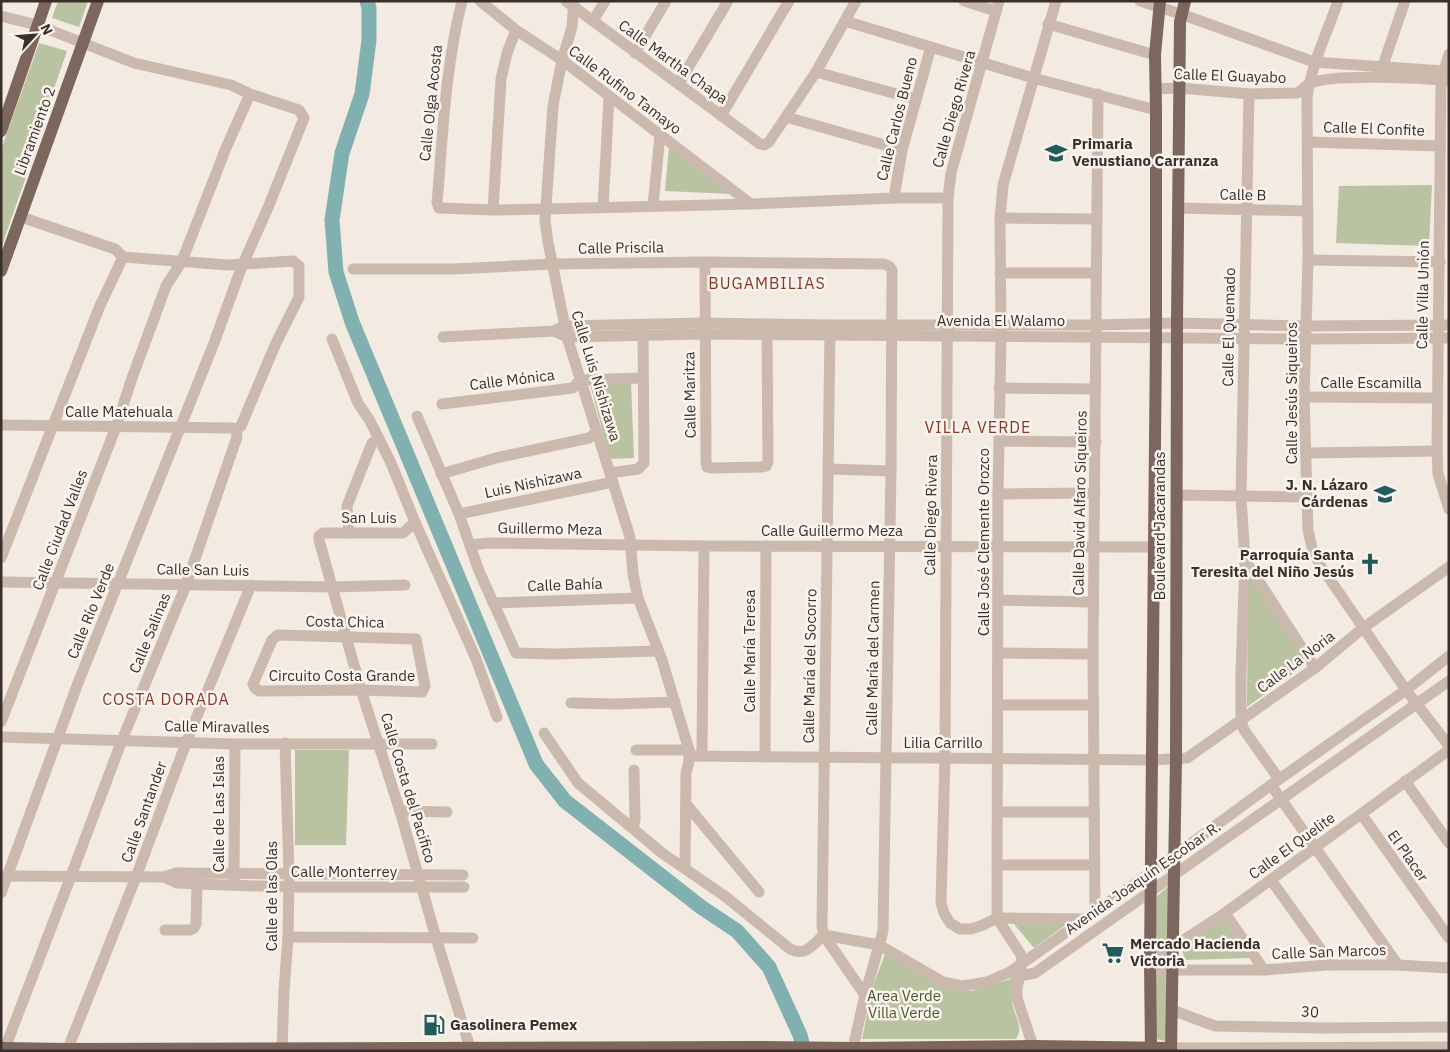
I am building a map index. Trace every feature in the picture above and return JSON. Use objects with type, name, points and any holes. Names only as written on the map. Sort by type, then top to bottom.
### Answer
[{"type":"main road","points":[[1,131],[46,1]]},
{"type":"main road","name":"Libramiento 2","points":[[1,271],[98,1]]},
{"type":"main road","name":"Boulevard Jacarandas","points":[[1171,1049],[1176,759],[1178,208],[1181,14],[1185,1]]},
{"type":"main road","name":"Boulevard Jacarandas","points":[[1151,1050],[1150,967],[1156,338],[1155,55],[1159,4]]},
{"type":"main road","points":[[3,1048],[67,1050],[471,1050],[1033,1046],[1171,1049]]},
{"type":"street","name":"Calle Olga Acosta","points":[[462,1],[452,41],[445,94],[437,203],[439,208],[493,210]]},
{"type":"street","name":"Calle Rufino Tamayo","points":[[480,1],[516,30],[562,60],[751,204]]},
{"type":"street","points":[[593,21],[605,1]]},
{"type":"street","points":[[635,53],[666,1]]},
{"type":"street","points":[[679,84],[728,1]]},
{"type":"street","points":[[721,116],[789,1]]},
{"type":"street","points":[[856,1],[816,72],[786,117],[902,150]]},
{"type":"street","points":[[964,1],[998,6]]},
{"type":"street","name":"Calle José Clemente Orozco","points":[[997,918],[1000,218],[1004,185],[1056,1]]},
{"type":"street","points":[[1140,1],[1159,4],[1181,14],[1314,62],[1380,72],[1405,1]]},
{"type":"street","name":"Calle Jesús Siqueiros","points":[[1338,1],[1314,62],[1309,84],[1308,260],[1304,398],[1308,530],[1312,548],[1320,565],[1406,690],[1449,748]]},
{"type":"street","name":"Calle Martha Chapa","points":[[571,3],[635,53],[760,144],[764,145],[769,142],[786,117]]},
{"type":"street","name":"Calle Luis Nishizawa","points":[[571,3],[572,27],[562,60],[554,106],[545,221],[562,332],[580,380],[630,537],[633,574],[638,598],[662,660],[689,753]]},
{"type":"street","name":"Calle Diego Rivera","points":[[997,918],[971,929],[960,929],[950,923],[941,903],[945,757],[948,198],[951,173],[998,6]]},
{"type":"street","points":[[1,16],[37,26],[134,63],[231,84],[250,94]]},
{"type":"street","points":[[845,21],[1033,78],[1156,110]]},
{"type":"street","points":[[1048,24],[1155,55]]},
{"type":"street","points":[[516,30],[506,52],[501,79],[493,210],[948,198]]},
{"type":"street","name":"Calle Carlos Bueno","points":[[895,198],[902,150],[931,47]]},
{"type":"street","name":"Calle Villa Unión","points":[[1449,54],[1444,77],[1440,146],[1440,262],[1443,338],[1438,398],[1437,451],[1438,474],[1449,509]]},
{"type":"street","points":[[816,72],[915,99]]},
{"type":"street","name":"Calle El Guayabo","points":[[1155,89],[1180,88],[1249,94],[1297,93],[1309,84],[1380,72],[1444,77]]},
{"type":"street","name":"Calle Ciudad Valles","points":[[1,722],[116,427],[166,286],[182,261],[226,148],[250,94]]},
{"type":"street","name":"Calle Río Verde","points":[[1,893],[4,876],[78,683],[214,343],[242,266],[304,118],[299,110],[250,94]]},
{"type":"street","name":"Calle David Alfaro Siqueiros","points":[[1090,916],[1094,866],[1093,602],[1098,94]]},
{"type":"street","name":"Calle El Quemado","points":[[1249,94],[1248,210],[1243,338],[1241,497],[1245,560],[1241,721],[1244,730],[1275,782]]},
{"type":"street","points":[[603,208],[609,97]]},
{"type":"street","points":[[652,206],[660,135]]},
{"type":"street","name":"Calle El Confite","points":[[1308,142],[1440,146]]},
{"type":"street","name":"Calle B","points":[[1178,208],[1308,211]]},
{"type":"street","points":[[21,217],[115,249],[123,257],[242,266]]},
{"type":"street","points":[[1000,218],[1098,219]]},
{"type":"street","points":[[1,558],[100,308],[123,257]]},
{"type":"street","points":[[1308,260],[1440,262]]},
{"type":"street","name":"Calle Salinas","points":[[3,1048],[122,740],[186,585],[237,437],[236,430],[242,426],[276,343],[299,297],[299,266],[292,261],[242,266]]},
{"type":"street","name":"Calle Priscila","points":[[353,269],[454,269],[552,264],[704,262],[884,264],[889,266]]},
{"type":"street","name":"Calle Maritza","points":[[704,262],[707,467],[766,466],[768,462],[767,330]]},
{"type":"street","name":"Calle María del Carmen","points":[[853,1048],[865,995],[883,932],[891,471],[892,270],[889,266]]},
{"type":"street","points":[[1000,273],[1096,273]]},
{"type":"street","name":"Avenida El Walamo","points":[[1095,331],[1156,323],[1306,326],[1443,325]]},
{"type":"street","name":"Avenida El Walamo","points":[[443,337],[704,328],[767,330],[1095,331],[1156,338],[1443,338]]},
{"type":"street","name":"Luis Nishizawa","points":[[459,514],[611,478],[638,469],[644,463],[643,330]]},
{"type":"street","name":"Calle María del Socorro","points":[[824,935],[822,927],[830,330]]},
{"type":"street","points":[[332,339],[358,403],[392,463],[414,522],[476,659],[497,717]]},
{"type":"street","name":"Calle Mónica","points":[[442,404],[572,388],[580,380],[642,378]]},
{"type":"street","points":[[1000,388],[1096,389]]},
{"type":"street","name":"Calle Escamilla","points":[[1304,398],[1438,398]]},
{"type":"street","points":[[417,416],[459,514],[479,571],[516,653],[555,654],[658,651]]},
{"type":"street","name":"Calle Matehuala","points":[[1,426],[232,428],[236,430]]},
{"type":"street","points":[[441,474],[496,458],[589,438],[596,433]]},
{"type":"street","points":[[349,533],[347,506],[372,443],[379,438]]},
{"type":"street","points":[[999,441],[1096,442]]},
{"type":"street","points":[[1307,452],[1437,451]]},
{"type":"street","points":[[829,469],[891,471]]},
{"type":"street","points":[[998,494],[1095,493]]},
{"type":"street","points":[[1176,495],[1307,497]]},
{"type":"street","name":"San Luis","points":[[319,536],[323,533],[404,533],[414,522]]},
{"type":"street","name":"Calle Costa del Pacifico","points":[[319,536],[318,540],[361,690],[400,811],[436,938],[471,1050]]},
{"type":"street","name":"Guillermo Meza","points":[[470,545],[489,543],[630,546]]},
{"type":"street","name":"Calle Guillermo Meza","points":[[630,546],[1154,547]]},
{"type":"street","points":[[704,546],[702,743],[704,756]]},
{"type":"street","name":"Calle María Teresa","points":[[764,757],[766,546]]},
{"type":"street","name":"Calle El Quemado","points":[[1245,560],[1315,668]]},
{"type":"street","name":"Calle La Noria","points":[[1153,760],[1187,758],[1315,668],[1364,628],[1449,567]]},
{"type":"street","name":"Calle San Luis","points":[[1,582],[333,587],[405,584]]},
{"type":"street","name":"Calle Santander","points":[[67,1050],[136,877],[186,743],[251,585]]},
{"type":"street","name":"Calle Bahía","points":[[493,603],[638,598]]},
{"type":"street","points":[[998,600],[1093,602]]},
{"type":"street","name":"Costa Chica","points":[[274,637],[278,635],[416,639],[425,690]]},
{"type":"street","name":"Circuito Costa Grande","points":[[274,637],[253,684],[259,691],[361,690],[422,692],[425,690]]},
{"type":"street","points":[[998,653],[1093,654]]},
{"type":"street","name":"Avenida Joaquín Escobar R.","points":[[1015,974],[1022,963],[1406,690],[1449,656]]},
{"type":"street","name":"Avenida Joaquín Escobar R.","points":[[1015,974],[1035,973],[1449,681]]},
{"type":"street","points":[[572,703],[675,702]]},
{"type":"street","points":[[998,705],[1093,705]]},
{"type":"street","points":[[544,733],[578,782],[662,853],[742,910],[790,950],[798,953],[803,952],[824,935]]},
{"type":"street","name":"Calle Miravalles","points":[[1,738],[235,744],[432,744]]},
{"type":"street","name":"Calle de las Olas","points":[[282,1049],[289,887],[286,743]]},
{"type":"street","name":"Calle de Las Islas","points":[[234,879],[235,744]]},
{"type":"street","name":"Calle El Quelite","points":[[1150,967],[1174,946],[1225,913],[1362,815],[1449,748]]},
{"type":"street","name":"Lilia Carrillo","points":[[636,750],[689,753],[704,756],[1153,760]]},
{"type":"street","points":[[685,868],[686,773],[689,753]]},
{"type":"street","points":[[633,828],[635,820],[634,770]]},
{"type":"street","points":[[1275,782],[1281,798],[1398,965]]},
{"type":"street","points":[[1405,782],[1449,843]]},
{"type":"street","points":[[686,804],[759,892]]},
{"type":"street","points":[[400,811],[447,812]]},
{"type":"street","points":[[998,812],[1093,812]]},
{"type":"street","name":"El Placer","points":[[1362,815],[1449,938]]},
{"type":"street","points":[[997,865],[1094,866]]},
{"type":"street","name":"Calle Monterrey","points":[[4,876],[164,877],[176,873],[289,887],[464,887]]},
{"type":"street","name":"Calle Monterrey","points":[[164,877],[177,883],[197,884],[289,874],[463,875]]},
{"type":"street","points":[[1271,880],[1332,965]]},
{"type":"street","points":[[165,930],[190,930],[194,928],[196,924],[197,884]]},
{"type":"street","points":[[1225,913],[1264,970]]},
{"type":"street","points":[[997,918],[1090,916]]},
{"type":"street","points":[[997,918],[1021,955],[1022,963]]},
{"type":"street","points":[[824,935],[879,946],[943,982],[962,986],[987,982],[1015,974],[1017,998],[1033,1046]]},
{"type":"street","points":[[824,935],[865,995]]},
{"type":"street","points":[[288,937],[474,938]]},
{"type":"street","name":"Calle San Marcos","points":[[1150,967],[1172,970],[1264,970],[1332,965],[1448,967]]},
{"type":"street","name":"30","points":[[1172,1010],[1215,1026],[1322,1028],[1449,1026]]},
{"type":"street","points":[[1171,1049],[1449,1047]]},
{"type":"green space","points":[[58,1],[88,1],[79,27],[52,18]]},
{"type":"green space","points":[[39,43],[67,51],[1,248],[1,150]]},
{"type":"green space","points":[[669,147],[731,194],[665,191]]},
{"type":"green space","points":[[1432,185],[1429,246],[1336,243],[1339,186]]},
{"type":"green space","points":[[631,382],[634,458],[610,459],[590,384]]},
{"type":"green space","points":[[1248,572],[1307,663],[1247,707]]},
{"type":"green space","points":[[295,750],[349,750],[346,845],[295,845]]},
{"type":"green space","points":[[1169,886],[1169,944],[1155,954],[1157,896]]},
{"type":"green space","points":[[1079,915],[1034,948],[1008,917]]},
{"type":"green space","points":[[1223,920],[1250,958],[1184,960],[1182,947]]},
{"type":"green space","name":"Area Verde Villa Verde","points":[[885,954],[951,989],[972,991],[1014,978],[1012,1001],[1019,1025],[1016,1039],[862,1039],[872,989]]},
{"type":"green space","points":[[1169,974],[1166,1041],[1155,1039],[1156,977]]},
{"type":"waterway","points":[[367,1],[369,8],[369,40],[362,94],[342,153],[332,220],[336,272],[352,322],[536,764],[565,801],[701,907],[737,931],[769,967],[800,1035],[804,1051]]},
{"type":"place","name":"Primaria Venustiano Carranza","points":[[1056,153]]},
{"type":"place","name":"J. N. Lázaro Cárdenas","points":[[1385,494]]},
{"type":"place","name":"Parroquía Santa Teresita del Niño Jesús","points":[[1370,564]]},
{"type":"place","name":"Mercado Hacienda Victoria","points":[[1113,953]]},
{"type":"place","name":"Gasolinera Pemex","points":[[434,1025]]},
{"type":"district","name":"BUGAMBILIAS","points":[[767,283]]},
{"type":"district","name":"VILLA VERDE","points":[[978,427]]},
{"type":"district","name":"COSTA DORADA","points":[[166,699]]}]
